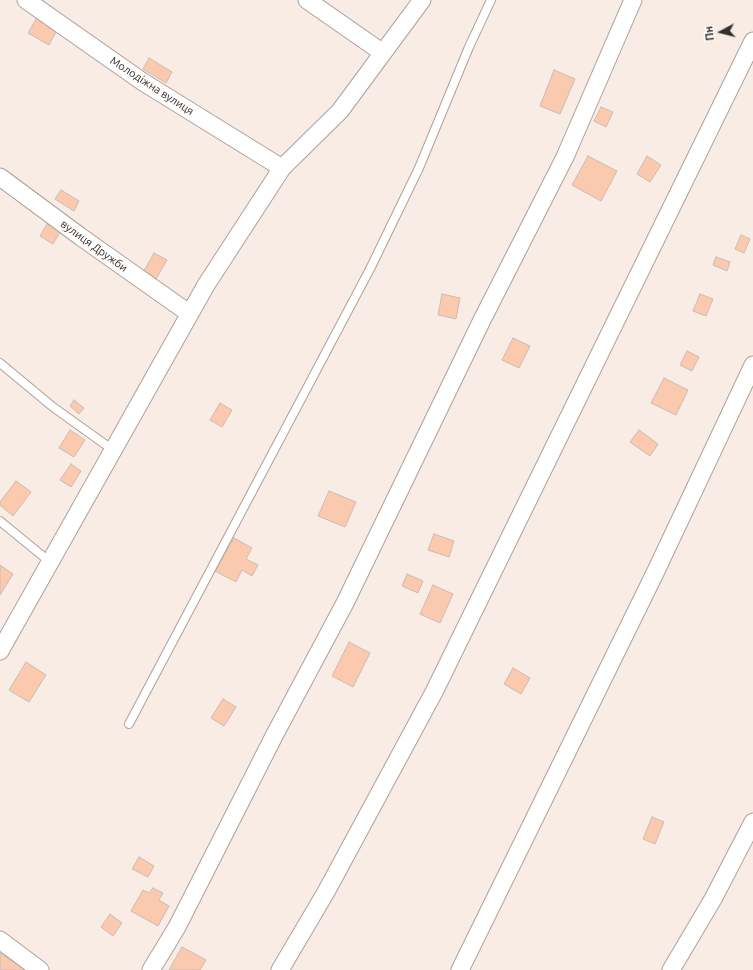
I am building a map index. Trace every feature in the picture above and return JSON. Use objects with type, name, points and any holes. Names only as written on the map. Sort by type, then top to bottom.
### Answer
[{"type":"street","name":"Молодіжна вулиця","points":[[26,0],[143,82],[282,168]]},
{"type":"street","points":[[307,0],[383,53]]},
{"type":"street","points":[[0,651],[206,285],[282,168],[340,112],[422,0]]},
{"type":"street","points":[[151,970],[181,920],[274,736],[345,603],[482,320],[565,156],[633,0]]},
{"type":"street","points":[[280,970],[326,892],[434,692],[753,41]]},
{"type":"street","name":"вулиця Дружби","points":[[0,177],[81,237],[190,314]]},
{"type":"street","points":[[460,970],[654,573],[753,366]]},
{"type":"street","points":[[671,970],[713,899],[753,822]]},
{"type":"street","points":[[0,940],[40,970]]},
{"type":"lane","points":[[129,724],[370,269],[419,168],[490,0]]},
{"type":"lane","points":[[0,363],[53,407],[113,450]]},
{"type":"lane","points":[[0,521],[50,562]]},
{"type":"building","points":[[38,16],[58,28],[49,45],[28,33]]},
{"type":"building","points":[[149,58],[172,72],[166,83],[143,69]]},
{"type":"building","points":[[554,70],[575,79],[560,114],[540,106]]},
{"type":"building","points":[[601,107],[613,112],[606,127],[594,121]]},
{"type":"building","points":[[588,156],[617,171],[601,201],[572,185]]},
{"type":"building","points":[[647,156],[661,165],[650,182],[637,174]]},
{"type":"building","points":[[61,190],[79,201],[74,211],[55,199]]},
{"type":"building","points":[[50,219],[63,227],[53,244],[40,236]]},
{"type":"building","points":[[741,235],[750,239],[744,253],[735,249]]},
{"type":"building","points":[[154,253],[167,260],[156,279],[144,271]]},
{"type":"building","points":[[716,257],[730,262],[727,271],[713,265]]},
{"type":"building","points":[[442,294],[460,298],[456,319],[438,315]]},
{"type":"building","points":[[700,294],[713,299],[706,316],[693,311]]},
{"type":"building","points":[[513,338],[530,346],[519,368],[502,360]]},
{"type":"building","points":[[687,351],[699,357],[692,371],[680,365]]},
{"type":"building","points":[[664,378],[688,390],[676,415],[651,403]]},
{"type":"building","points":[[74,400],[84,408],[79,414],[70,406]]},
{"type":"building","points":[[220,403],[232,410],[222,427],[210,420]]},
{"type":"building","points":[[70,430],[85,440],[74,457],[59,448]]},
{"type":"building","points":[[639,430],[658,444],[650,456],[630,442]]},
{"type":"building","points":[[71,464],[81,471],[71,487],[60,480]]},
{"type":"building","points":[[16,481],[31,492],[13,516],[0,505],[0,502]]},
{"type":"building","points":[[329,491],[356,502],[345,527],[318,516]]},
{"type":"building","points":[[434,534],[454,541],[449,557],[428,550]]},
{"type":"building","points":[[234,538],[252,548],[246,559],[258,565],[252,576],[242,570],[236,582],[215,571]]},
{"type":"building","points":[[0,565],[13,574],[0,595]]},
{"type":"building","points":[[407,574],[423,581],[418,593],[402,586]]},
{"type":"building","points":[[433,585],[453,594],[440,623],[420,614]]},
{"type":"building","points":[[349,642],[370,653],[353,687],[332,676]]},
{"type":"building","points":[[26,662],[46,675],[29,702],[9,690]]},
{"type":"building","points":[[513,668],[530,678],[521,694],[504,684]]},
{"type":"building","points":[[223,699],[236,707],[224,726],[211,718]]},
{"type":"building","points":[[652,817],[664,822],[655,844],[643,839]]},
{"type":"building","points":[[139,857],[154,866],[148,877],[132,869]]},
{"type":"building","points":[[153,888],[163,893],[159,900],[169,906],[158,926],[131,911],[143,890],[149,893]]},
{"type":"building","points":[[110,914],[122,923],[113,936],[101,927]]},
{"type":"building","points":[[182,947],[206,960],[200,970],[169,970]]},
{"type":"building","points":[[0,953],[24,969],[0,970]]}]
